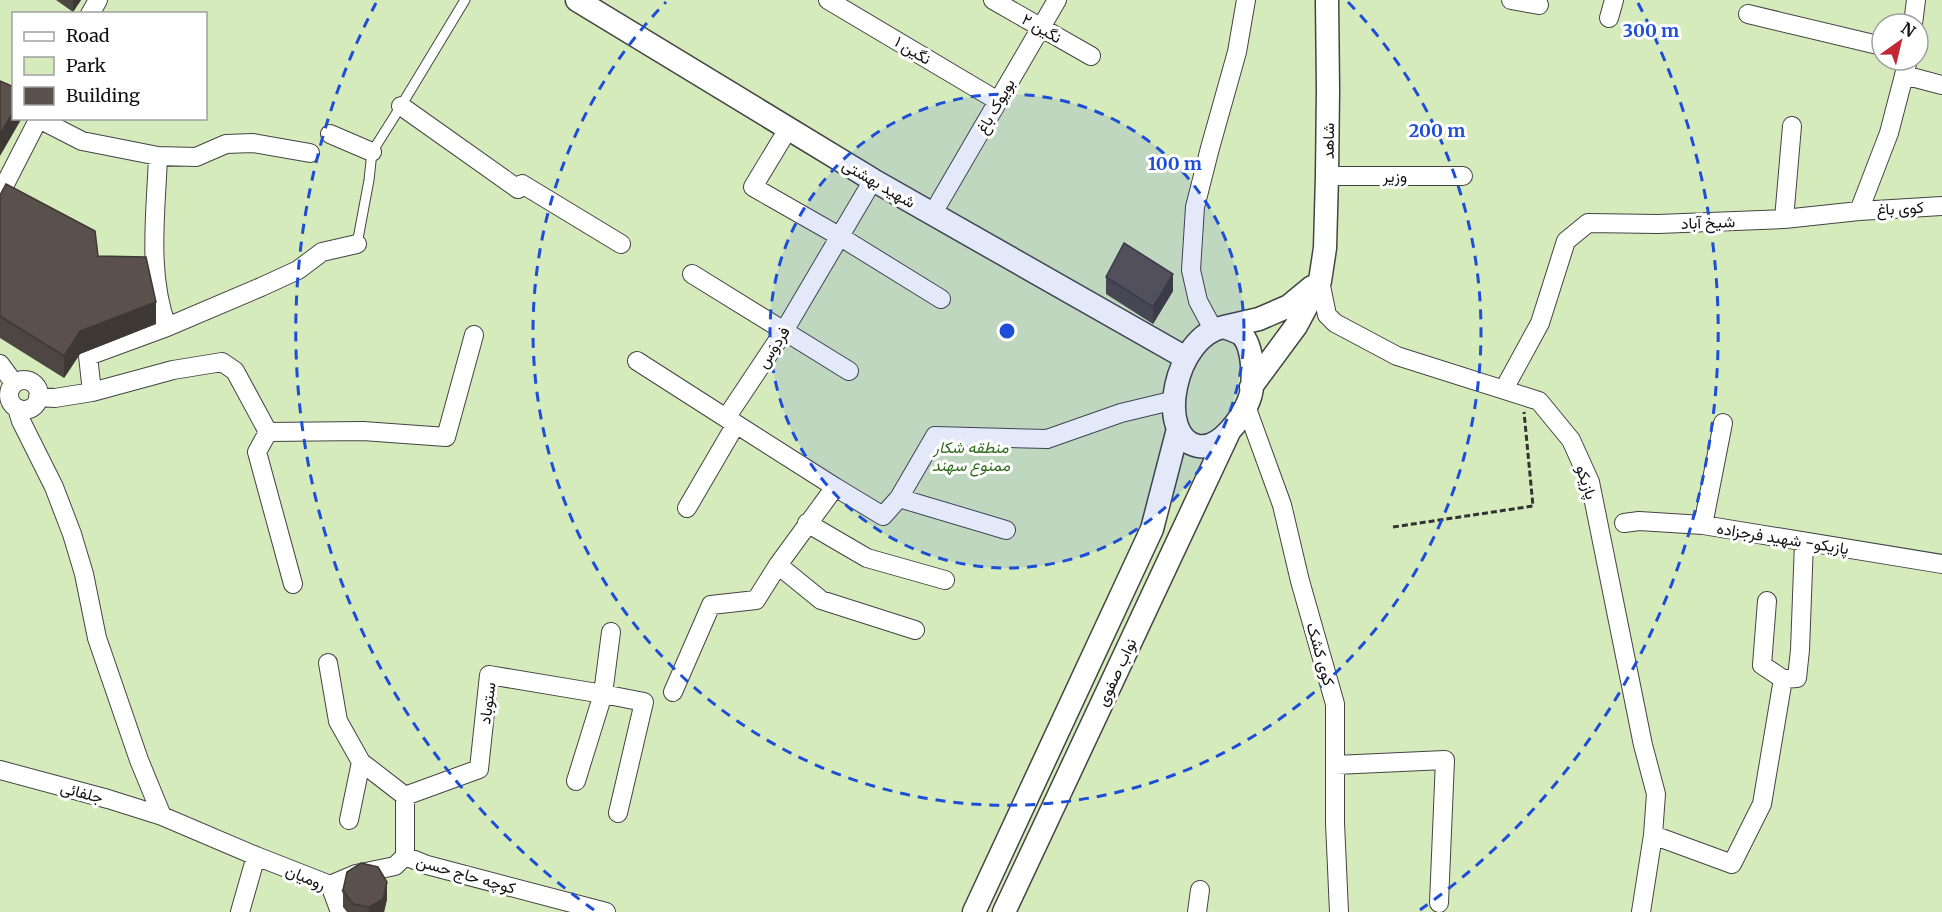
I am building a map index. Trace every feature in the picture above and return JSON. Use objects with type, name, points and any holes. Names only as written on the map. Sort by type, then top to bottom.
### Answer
[{"type":"street","name":"نگین ۱","points":[[828,0],[998,101]]},
{"type":"street","name":"نگین ۲","points":[[993,0],[1091,56]]},
{"type":"street","name":"بویوک باغ","points":[[933,213],[1057,0]]},
{"type":"street","points":[[1246,0],[1237,52],[1195,207],[1191,270],[1198,301],[1218,328],[1241,334],[1250,350],[1253,370],[1249,396],[1241,417],[1229,432],[1214,444],[1200,447],[1188,442],[1178,429],[1174,400],[1175,386],[1180,367],[1203,336],[1218,328],[1259,319],[1289,306],[1320,281]]},
{"type":"street","name":"شاهد","points":[[1249,396],[1296,326],[1320,281],[1325,248],[1328,176],[1327,0]]},
{"type":"street","points":[[1511,0],[1539,5]]},
{"type":"street","points":[[1609,18],[1614,0]]},
{"type":"street","name":"شهید بهشتی","points":[[586,2],[873,180],[1186,358]]},
{"type":"street","points":[[1748,14],[1870,43]]},
{"type":"street","points":[[1858,211],[1889,133],[1905,72]]},
{"type":"street","points":[[1916,72],[1942,85]]},
{"type":"street","points":[[401,106],[518,189],[522,184],[621,244]]},
{"type":"street","points":[[0,194],[38,120]]},
{"type":"street","points":[[41,120],[82,141],[158,156],[196,157],[226,144],[253,143],[310,153]]},
{"type":"street","points":[[1784,219],[1792,126]]},
{"type":"street","points":[[788,129],[753,187],[941,298]]},
{"type":"street","points":[[330,134],[372,152]]},
{"type":"street","points":[[158,156],[155,254],[157,294],[167,327]]},
{"type":"street","name":"وزیر","points":[[1328,176],[1463,176]]},
{"type":"street","name":"فردوس","points":[[687,508],[731,421],[873,180]]},
{"type":"street","name":"کوی باغ","points":[[1858,211],[1942,206]]},
{"type":"street","name":"شیخ آباد","points":[[1504,389],[1540,323],[1566,241],[1588,223],[1658,224],[1784,219],[1858,211]]},
{"type":"street","points":[[92,392],[88,356],[167,327],[298,270],[322,252],[357,244]]},
{"type":"street","points":[[692,274],[849,371]]},
{"type":"street","name":"پازیکو","points":[[1320,281],[1327,315],[1335,323],[1397,356],[1539,401],[1571,440],[1590,482],[1643,745],[1656,794],[1653,835],[1641,912]]},
{"type":"street","points":[[268,432],[363,431],[446,437],[474,335]]},
{"type":"street","points":[[637,361],[883,516],[899,498],[935,436],[1047,439],[1120,413],[1174,400]]},
{"type":"street","points":[[38,397],[55,398],[92,392],[173,370],[222,362],[235,371],[268,432]]},
{"type":"street","points":[[0,364],[21,421],[54,487],[72,534],[84,574],[97,638],[139,760],[162,816],[256,856],[240,912]]},
{"type":"street","points":[[24,380],[33,383],[38,397],[35,405],[26,409],[10,393],[24,380]]},
{"type":"street","name":"کوی کشک","points":[[1249,396],[1282,505],[1300,581],[1335,704],[1335,823],[1339,912]]},
{"type":"street","points":[[1703,525],[1723,423]]},
{"type":"street","name":"نواب صفوی","points":[[974,912],[1152,529],[1178,429]]},
{"type":"street","points":[[268,432],[257,452],[293,584]]},
{"type":"street","name":"نواب صفوی","points":[[1004,912],[1229,432]]},
{"type":"street","points":[[673,692],[711,605],[756,600],[777,565],[835,487]]},
{"type":"street","points":[[899,498],[1006,530]]},
{"type":"street","name":"پازیکو- شهید فرجزاده","points":[[1624,523],[1639,521],[1703,525],[1942,564]]},
{"type":"street","points":[[807,523],[867,558],[945,579]]},
{"type":"street","points":[[1767,601],[1762,665],[1783,680],[1797,678],[1804,542]]},
{"type":"street","points":[[777,565],[821,600],[915,630]]},
{"type":"street","points":[[576,781],[603,694],[611,632]]},
{"type":"street","points":[[328,663],[338,721],[361,762],[405,796],[405,856]]},
{"type":"street","name":"ستوباد","points":[[405,796],[479,769],[489,675],[603,694]]},
{"type":"street","points":[[1653,835],[1732,864],[1762,804],[1783,680]]},
{"type":"street","points":[[603,694],[644,702],[618,813]]},
{"type":"street","points":[[1335,765],[1445,760],[1439,903]]},
{"type":"street","points":[[349,820],[361,762]]},
{"type":"street","name":"جلفائی","points":[[0,770],[162,816]]},
{"type":"street","name":"رومیان","points":[[256,856],[330,885],[340,912]]},
{"type":"street","name":"کوچه حاج حسن","points":[[330,885],[356,874],[395,866],[405,856],[428,865],[606,912]]},
{"type":"street","points":[[1197,912],[1200,890]]},
{"type":"lane","points":[[357,244],[372,152],[465,0]]},
{"type":"path","points":[[1392,527],[1533,506],[1522,395]]},
{"type":"green space","name":"منطقه شکار ممنوع سهند","points":[[0,0],[1942,0],[1942,912],[0,912]]},
{"type":"building","points":[[0,81],[12,86],[12,114],[0,134]]},
{"type":"building","points":[[6,184],[95,231],[98,256],[146,257],[156,302],[80,331],[64,356],[0,316],[0,195]]},
{"type":"building","points":[[1124,243],[1173,274],[1153,307],[1106,277]]},
{"type":"building","points":[[361,863],[378,867],[387,882],[383,899],[369,907],[353,904],[343,890],[347,872]]}]
